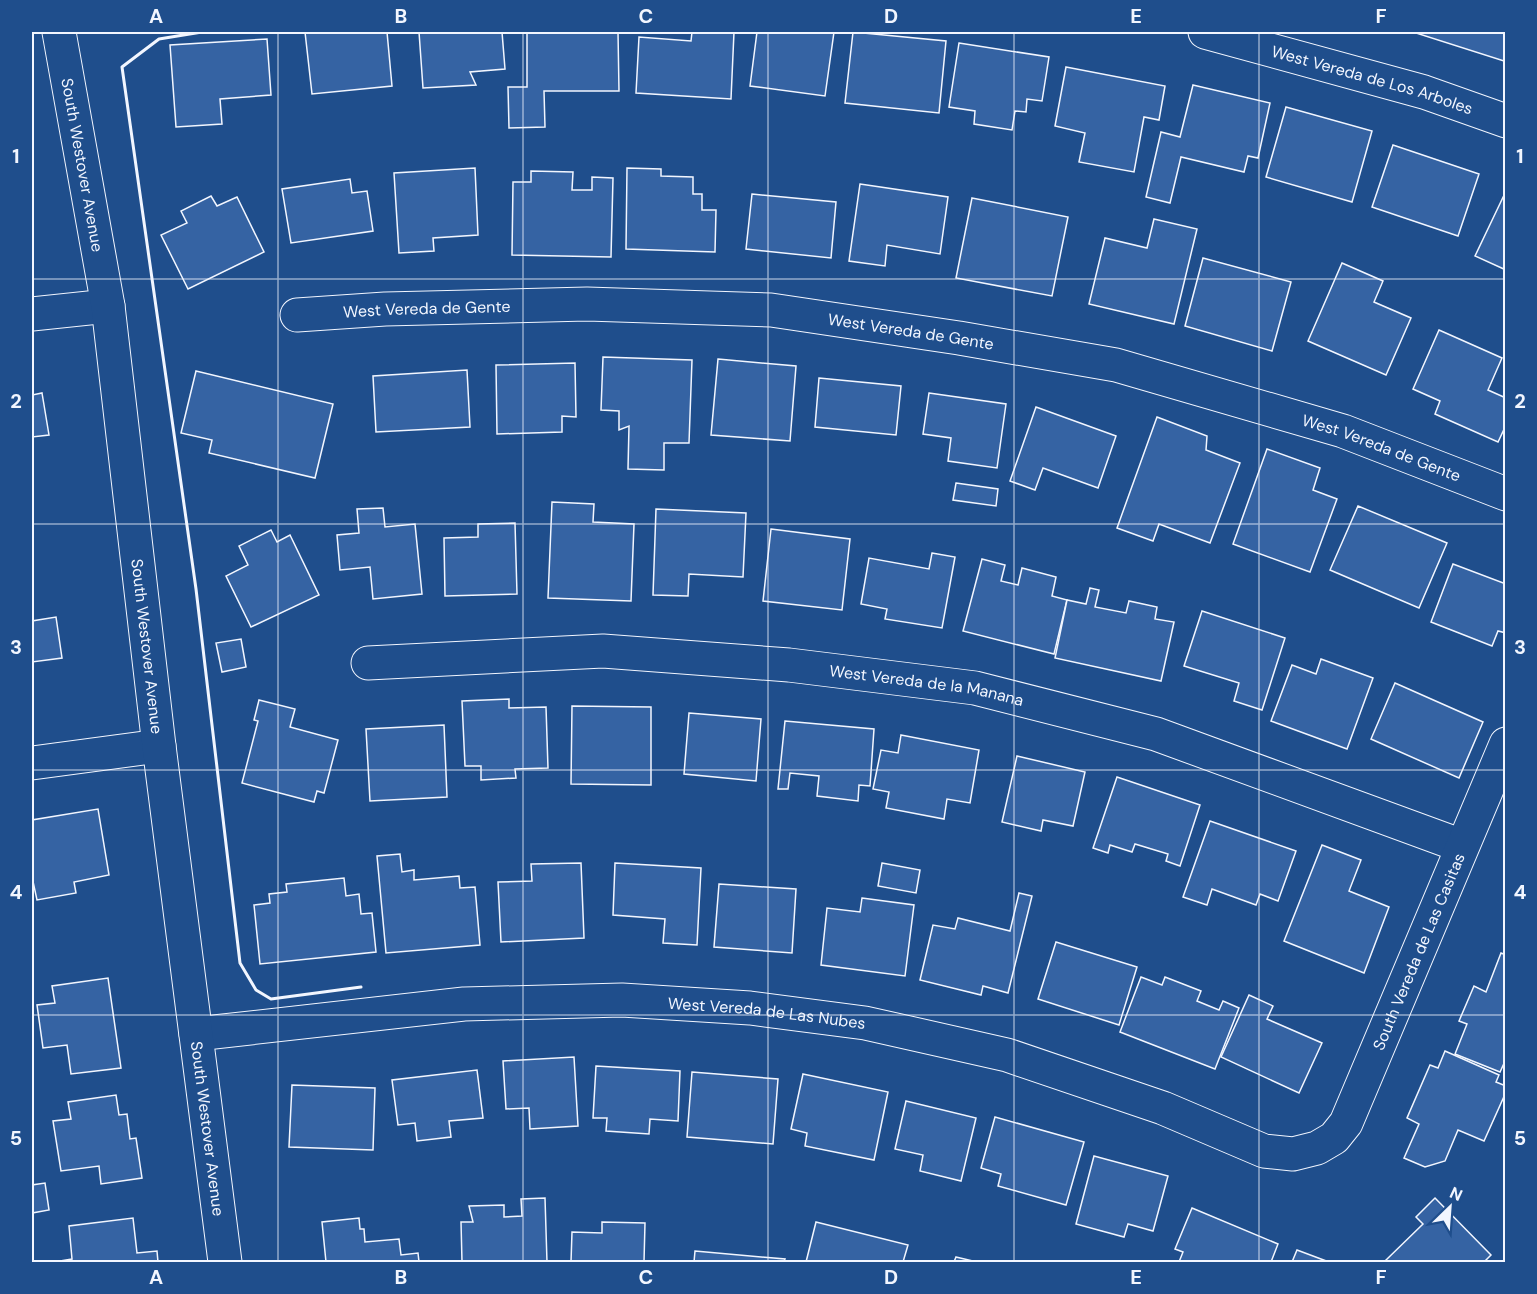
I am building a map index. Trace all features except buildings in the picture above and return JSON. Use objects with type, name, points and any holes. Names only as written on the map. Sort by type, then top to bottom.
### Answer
[{"type":"street","name":"South Westover Avenue","points":[[59,32],[108,306],[159,746],[225,1263]]},
{"type":"street","name":"West Vereda de Los Arboles","points":[[1205,32],[1424,92],[1506,121]]},
{"type":"street","name":"West Vereda de Gente","points":[[297,315],[385,309],[587,304],[771,310],[936,334],[1116,365],[1343,431],[1506,494]]},
{"type":"street","points":[[32,314],[108,306]]},
{"type":"street","name":"West Vereda de la Manana","points":[[368,663],[603,651],[789,665],[975,688],[1156,734],[1462,846]]},
{"type":"street","name":"South Vereda de Las Casitas","points":[[1317,1148],[1334,1138],[1346,1123],[1506,744]]},
{"type":"street","points":[[32,763],[159,746]]},
{"type":"street","name":"West Vereda de Las Nubes","points":[[196,1034],[464,1004],[622,1000],[750,1008],[865,1023],[1007,1055],[1163,1108],[1264,1151],[1293,1154],[1317,1148]]},
{"type":"wall","points":[[202,32],[159,39],[122,67],[196,589],[240,963],[256,990],[271,999],[361,987]]}]
